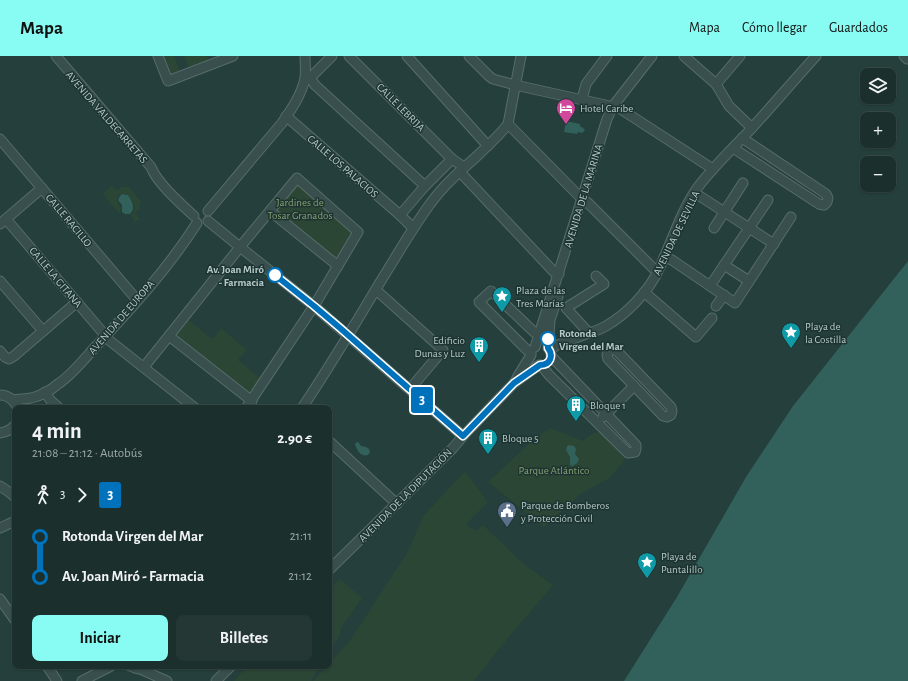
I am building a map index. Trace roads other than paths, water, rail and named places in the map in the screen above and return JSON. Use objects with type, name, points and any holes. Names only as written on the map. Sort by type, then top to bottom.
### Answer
[{"type":"street","name":"AVENIDA VALDECARRETAS","points":[[56,56],[150,167],[153,174],[177,200],[196,217]]},
{"type":"street","name":"AVENIDA VALDECARRETAS","points":[[62,56],[64,67]]},
{"type":"street","points":[[158,56],[168,81],[233,56]]},
{"type":"street","points":[[305,56],[307,79],[425,186]]},
{"type":"street","points":[[208,211],[286,116],[307,79],[332,56]]},
{"type":"street","name":"CALLE LEBRIJA","points":[[349,56],[462,169],[554,272],[559,274]]},
{"type":"street","points":[[407,56],[488,146]]},
{"type":"street","points":[[469,56],[489,76],[515,85],[616,107],[713,170]]},
{"type":"street","points":[[304,405],[349,336],[430,203],[462,169],[504,130],[508,124],[521,56]]},
{"type":"street","name":"AVENIDA DE LA MARINA","points":[[550,352],[550,320],[585,201],[607,119],[652,56]]},
{"type":"street","name":"AVENIDA DE LA MARINA","points":[[616,107],[659,56]]},
{"type":"street","points":[[684,56],[716,84],[729,106],[752,128]]},
{"type":"street","points":[[716,84],[740,56]]},
{"type":"street","name":"AVENIDA DE SEVILLA","points":[[550,352],[555,346],[604,327],[614,321],[650,286],[684,212],[695,193],[713,170],[816,56]]},
{"type":"street","points":[[904,56],[907,59],[908,58]]},
{"type":"street","points":[[582,99],[586,84],[603,57]]},
{"type":"street","name":"CALLE LOS PALACIOS","points":[[286,116],[414,228]]},
{"type":"street","points":[[508,124],[653,268],[658,270]]},
{"type":"street","points":[[733,148],[819,204],[824,205],[827,202],[828,198],[826,194],[742,138]]},
{"type":"street","name":"CALLE RACILLO","points":[[0,139],[137,300]]},
{"type":"street","points":[[400,215],[425,186],[452,159]]},
{"type":"street","points":[[144,367],[240,247],[297,178],[358,232],[314,306],[249,405],[169,336]]},
{"type":"street","points":[[714,228],[742,183]]},
{"type":"street","points":[[3,222],[42,188]]},
{"type":"street","points":[[695,193],[774,244]]},
{"type":"street","points":[[710,286],[768,200]]},
{"type":"street","name":"AVENIDA DE LA MARINA","points":[[532,351],[585,201]]},
{"type":"street","points":[[200,209],[208,211],[210,215],[208,221],[204,224],[196,217],[200,209]]},
{"type":"street","points":[[270,211],[338,266]]},
{"type":"street","name":"AVENIDA DE EUROPA","points":[[16,404],[60,384],[75,369],[106,336],[182,245],[196,217]]},
{"type":"street","points":[[664,257],[672,260],[735,303],[791,217]]},
{"type":"street","points":[[208,221],[314,306],[463,436]]},
{"type":"street","name":"CALLE LA GITANA","points":[[3,222],[77,302],[110,341],[191,405]]},
{"type":"street","points":[[724,265],[749,281]]},
{"type":"street","points":[[589,333],[566,308],[604,284],[596,276]]},
{"type":"street","points":[[0,281],[42,332]]},
{"type":"street","points":[[376,290],[443,350],[410,389]]},
{"type":"street","points":[[532,351],[533,361],[536,364],[540,365],[628,453],[635,452],[636,445],[550,352],[542,345],[532,351],[526,349],[479,302],[492,291],[534,332],[539,334]]},
{"type":"street","points":[[644,292],[693,340],[712,318]]},
{"type":"street","points":[[716,306],[724,295]]},
{"type":"street","points":[[0,351],[9,359],[14,356],[77,302]]},
{"type":"street","points":[[612,349],[617,350],[670,407],[672,411],[671,415],[667,417],[663,416],[634,386],[608,359],[608,351],[612,349]]},
{"type":"street","name":"AVENIDA DE LA DIPUTACIÓN","points":[[514,383],[532,351]]},
{"type":"street","points":[[540,365],[548,363],[550,352]]},
{"type":"street","name":"AVENIDA DE LA DIPUTACIÓN","points":[[332,567],[453,448],[514,383],[540,365]]},
{"type":"street","points":[[598,422],[634,386]]},
{"type":"street","points":[[45,392],[56,405]]},
{"type":"street","points":[[0,394],[9,397],[16,404]]},
{"type":"street","name":"AVENIDA DE EUROPA","points":[[26,405],[32,398]]},
{"type":"street","points":[[0,433],[12,429]]},
{"type":"street","points":[[332,444],[397,504]]},
{"type":"street","points":[[0,486],[12,495]]},
{"type":"street","points":[[0,528],[12,525]]},
{"type":"street","points":[[0,599],[12,616]]},
{"type":"street","points":[[49,669],[58,681]]},
{"type":"street","points":[[82,681],[105,669]]},
{"type":"street","points":[[141,669],[167,681]]},
{"type":"street","points":[[216,681],[228,669]]},
{"type":"water","points":[[566,121],[580,124],[580,126],[585,130],[582,133],[578,132],[577,134],[564,132]]},
{"type":"water","points":[[122,194],[128,195],[132,202],[133,210],[130,214],[125,214],[122,212],[122,205],[118,200]]},
{"type":"water","points":[[908,261],[908,681],[624,681],[677,597],[746,477],[793,406]]},
{"type":"water","points":[[357,442],[361,446],[369,449],[370,452],[368,455],[363,455],[360,453],[355,444]]},
{"type":"water","points":[[569,445],[575,448],[575,454],[579,459],[573,466],[570,465],[570,457],[566,450],[567,446]]},
{"type":"place","name":"Hotel Caribe","points":[[566,125]]},
{"type":"place","name":"Av. Joan Miró - Farmacia","points":[[275,275]]},
{"type":"place","name":"Plaza de las Tres Marías","points":[[502,313]]},
{"type":"place","name":"Rotonda Virgen del Mar","points":[[548,339]]},
{"type":"place","name":"Playa de la Costilla","points":[[791,349]]},
{"type":"place","name":"Edificio Dunas y Luz","points":[[479,363]]},
{"type":"place","name":"Bloque 1","points":[[576,422]]},
{"type":"place","name":"Bloque 5","points":[[488,455]]},
{"type":"place","name":"Parque de Bomberos y Protección Civil","points":[[507,528]]},
{"type":"place","name":"Playa de Puntalillo","points":[[647,579]]},
{"type":"park label","name":"Jardines de Tosar Granados","points":[[300,208]]},
{"type":"park label","name":"Parque Atlántico","points":[[554,470]]}]
